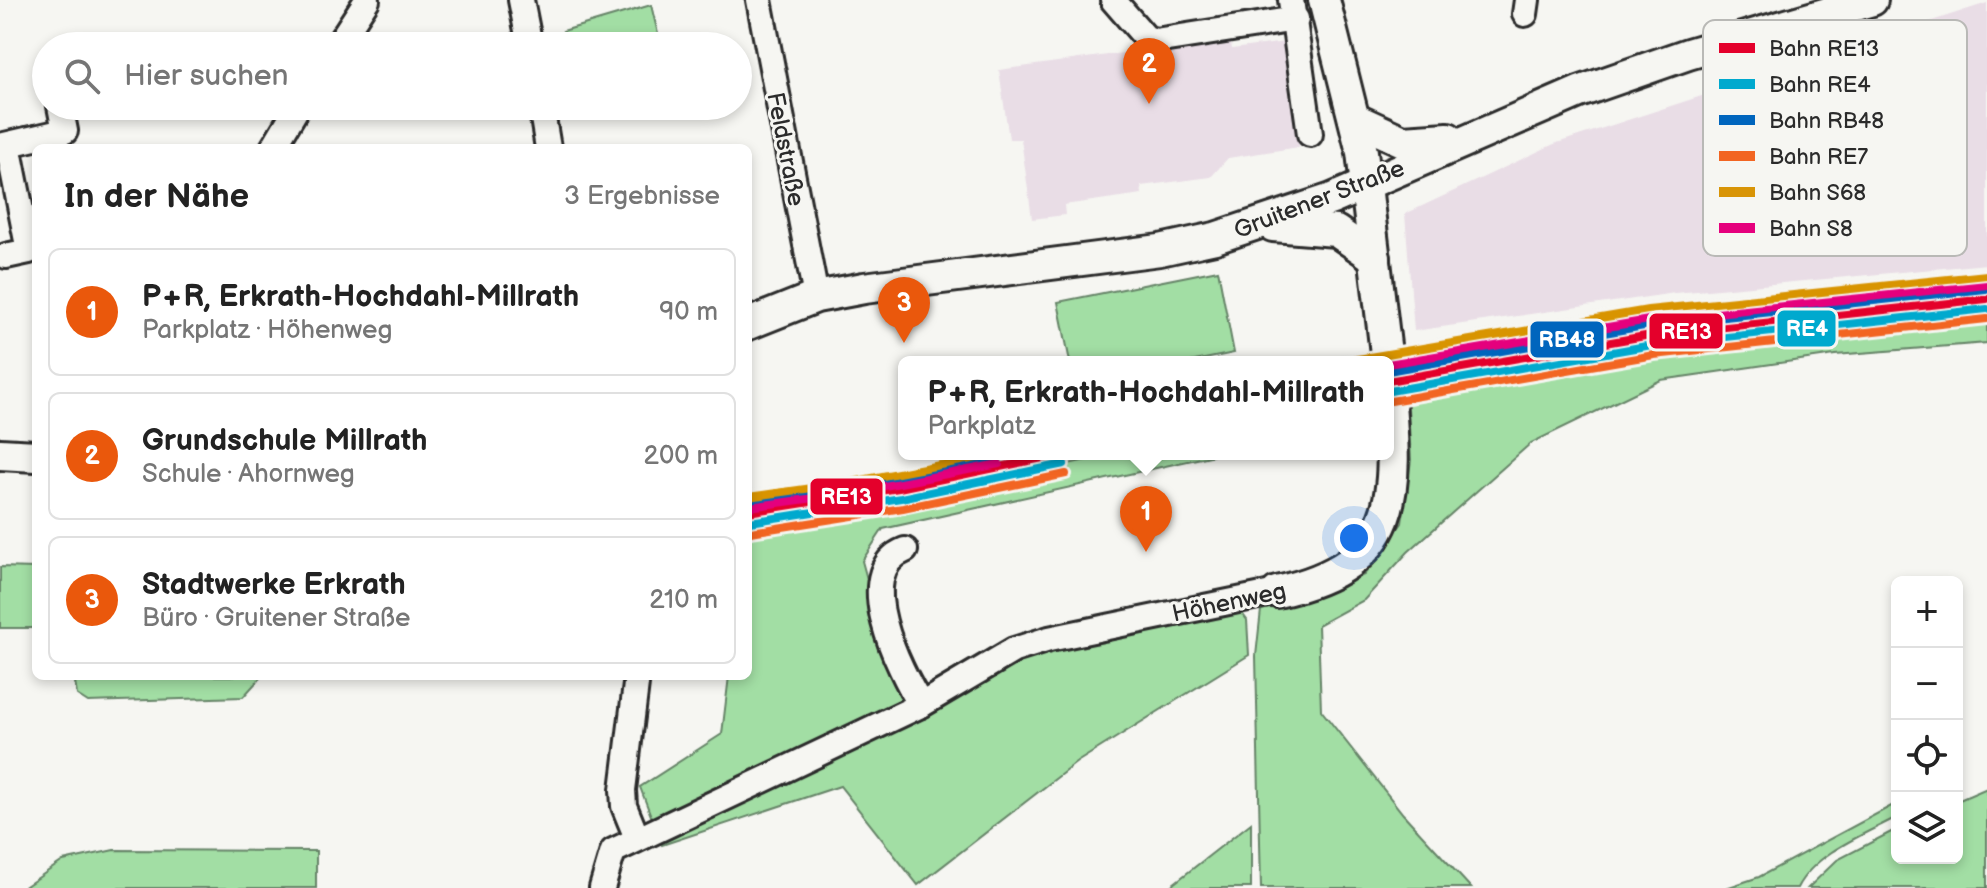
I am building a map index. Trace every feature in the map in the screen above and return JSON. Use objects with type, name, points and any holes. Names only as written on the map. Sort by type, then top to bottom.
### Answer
[{"type":"main road","points":[[1324,0],[1355,119],[1386,356]]},
{"type":"main road","name":"Gruitener Straße","points":[[1804,20],[1872,0]]},
{"type":"main road","name":"Gruitener Straße","points":[[752,322],[816,297],[864,288],[1160,250],[1263,224],[1365,185],[1464,139],[1579,92],[1703,50]]},
{"type":"main road","points":[[1355,119],[1403,141],[1464,139]]},
{"type":"main road","points":[[1263,224],[1336,231],[1375,258]]},
{"type":"main road","points":[[0,454],[32,456]]},
{"type":"main road","name":"Höhenweg","points":[[1277,592],[1316,583],[1341,572],[1362,552],[1379,529],[1394,478],[1393,460]]},
{"type":"street","points":[[346,32],[367,0]]},
{"type":"street","points":[[521,0],[527,32]]},
{"type":"street","name":"Feldstraße","points":[[759,0],[816,297]]},
{"type":"street","points":[[1113,0],[1146,38],[1155,41],[1293,10],[1310,134]]},
{"type":"street","points":[[6,256],[29,251],[4,146],[65,131],[63,120]]},
{"type":"street","points":[[275,144],[290,120]]},
{"type":"street","points":[[543,120],[547,144]]},
{"type":"street","points":[[905,550],[891,555],[883,566],[879,588],[900,671],[921,705]]},
{"type":"street","name":"Höhenweg","points":[[602,888],[613,851],[921,705],[1014,650],[1049,639],[1277,592]]},
{"type":"street","points":[[637,680],[623,790],[624,806],[637,838]]},
{"type":"shaded area","points":[[1987,3],[1987,264],[1675,293],[1414,331],[1405,214],[1554,144],[1703,95],[1703,256],[1967,256],[1967,20],[1935,20]]},
{"type":"shaded area","points":[[1230,38],[1232,49],[1285,42],[1299,147],[1228,158],[1211,177],[1141,186],[1142,194],[1064,205],[1065,215],[1032,219],[1021,139],[1009,139],[999,70]]},
{"type":"green space","points":[[651,5],[658,32],[563,32]]},
{"type":"green space","points":[[1218,270],[1234,353],[1219,356],[1069,356],[1058,302]]},
{"type":"green space","points":[[1987,308],[1987,343],[1835,355],[1661,380],[1531,443],[1408,552],[1364,600],[1318,625],[1321,710],[1403,814],[1471,888],[1261,888],[1256,656],[1261,610],[1310,599],[1364,575],[1402,523],[1411,460],[1407,391],[1806,326]]},
{"type":"green space","points":[[1086,460],[1192,460],[883,529],[862,561],[894,678],[920,716],[1012,659],[1239,609],[1247,620],[1249,655],[1077,762],[918,885],[840,786],[662,845],[640,787],[722,734],[729,680],[752,680],[752,524],[885,505]]},
{"type":"green space","points":[[0,567],[32,568],[32,628],[0,628]]},
{"type":"green space","points":[[75,680],[258,680],[243,697],[88,702],[77,695]]},
{"type":"green space","points":[[1987,788],[1987,888],[1808,888],[1837,860],[1891,832],[1891,864],[1963,864],[1963,798]]},
{"type":"green space","points":[[1891,806],[1891,820],[1828,855],[1815,865],[1797,888],[1726,888],[1759,877]]},
{"type":"green space","points":[[1251,823],[1251,888],[1168,888]]},
{"type":"green space","points":[[114,850],[316,851],[316,888],[23,888],[63,861]]},
{"type":"rail line","name":"S68","points":[[1376,356],[1648,310],[1987,275]]},
{"type":"rail line","name":"S8","points":[[1394,363],[1649,320],[1987,285]]},
{"type":"rail line","name":"RB48","points":[[1394,370],[1650,325],[1986,289]]},
{"type":"rail line","name":"RE13","points":[[1394,380],[1651,335],[1987,299]]},
{"type":"rail line","name":"RE4","points":[[1394,390],[1652,345],[1987,309]]},
{"type":"rail line","name":"RE7","points":[[1394,400],[1654,355],[1987,319]]},
{"type":"rail line","name":"S68","points":[[752,496],[841,484],[966,460]]},
{"type":"rail line","name":"RB48","points":[[752,501],[897,478],[984,460]]},
{"type":"rail line","name":"RE13","points":[[752,511],[899,488],[1033,460]]},
{"type":"rail line","name":"S8","points":[[752,507],[843,494],[999,464]]},
{"type":"rail line","name":"RE4","points":[[752,522],[901,498],[1064,464]]},
{"type":"rail line","name":"RE7","points":[[752,532],[903,508],[1066,474]]},
{"type":"place","name":"Grundschule Millrath","points":[[1149,104]]},
{"type":"place","name":"Stadtwerke Erkrath","points":[[904,343]]},
{"type":"place","name":"P+R, Erkrath-Hochdahl-Millrath","points":[[1146,552]]}]
